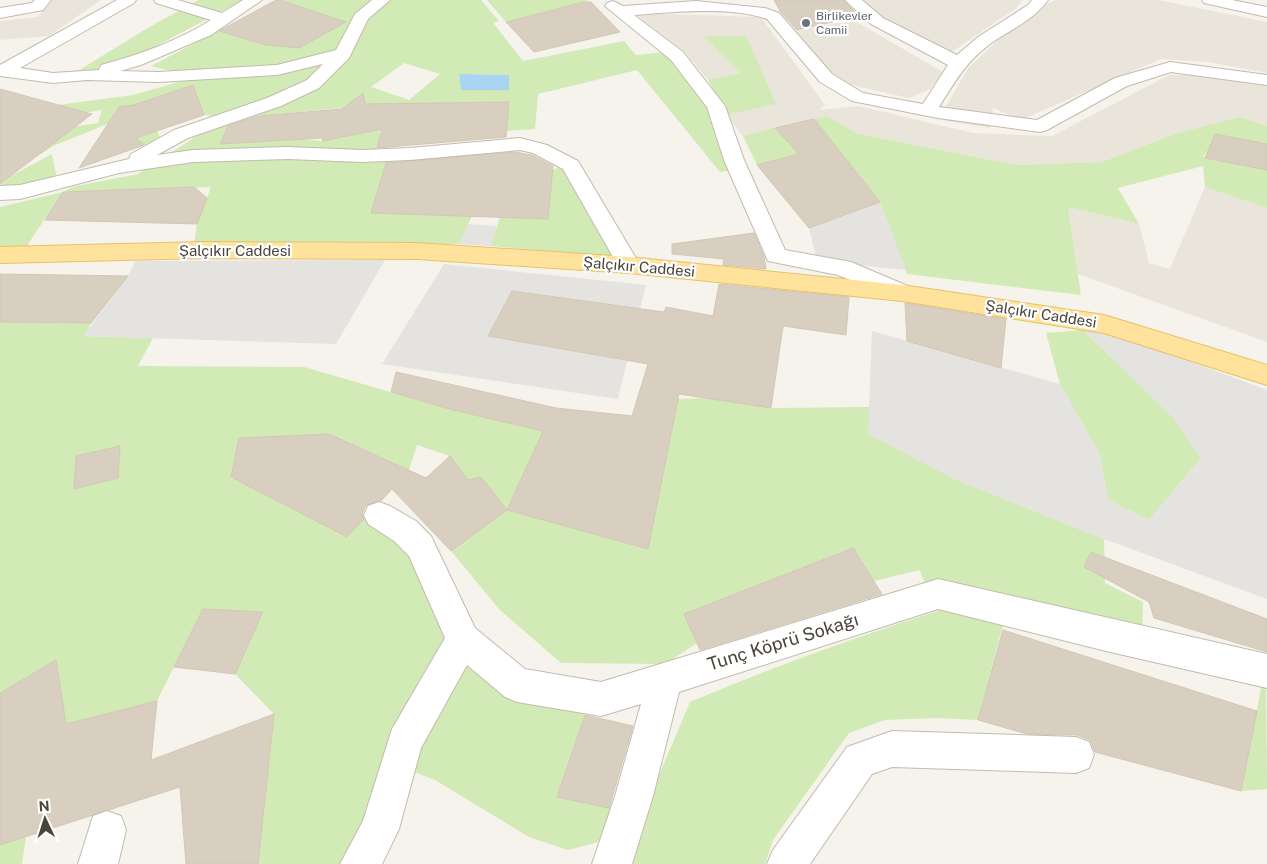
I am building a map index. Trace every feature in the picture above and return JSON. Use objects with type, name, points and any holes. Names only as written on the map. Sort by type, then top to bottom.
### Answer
[{"type":"main road","name":"Şalçıkır Caddesi","points":[[0,255],[203,250],[417,251],[629,265],[902,293],[1104,324],[1267,375]]},
{"type":"street","points":[[0,13],[37,7],[43,0]]},
{"type":"street","points":[[1,71],[128,0]]},
{"type":"street","points":[[162,0],[224,19]]},
{"type":"street","points":[[87,75],[135,61],[205,31],[254,0]]},
{"type":"street","points":[[124,166],[181,134],[274,102],[313,84],[343,54],[361,17],[382,0]]},
{"type":"street","points":[[852,0],[877,21],[958,63]]},
{"type":"street","points":[[928,110],[958,63],[984,41],[1034,8],[1040,0]]},
{"type":"street","points":[[1210,0],[1267,12]]},
{"type":"street","points":[[613,6],[696,6],[759,11],[774,16],[826,78],[858,97],[928,110],[1040,126],[1121,82],[1170,67],[1267,80]]},
{"type":"street","points":[[613,6],[676,56],[716,106],[734,160],[776,256],[843,268],[902,293]]},
{"type":"street","points":[[1,71],[53,78],[87,75],[158,77],[277,70],[343,54]]},
{"type":"street","points":[[0,193],[20,192],[124,166],[193,156],[288,153],[362,156],[410,154],[520,144],[540,148],[571,166],[629,265]]},
{"type":"street","name":"Tunç Köprü Sokağı","points":[[379,515],[405,531],[420,546],[463,640],[518,685],[601,699],[938,594],[1106,636],[1267,671]]},
{"type":"street","points":[[365,863],[380,828],[405,742],[463,640]]},
{"type":"street","points":[[612,864],[634,796],[665,678]]},
{"type":"street","points":[[787,864],[860,760],[892,749],[1076,755]]},
{"type":"shaded area","points":[[49,0],[101,0],[49,36],[0,40],[0,21],[38,17]]},
{"type":"shaded area","points":[[855,0],[1023,0],[1015,9],[943,58],[910,40],[884,18]]},
{"type":"shaded area","points":[[1055,0],[1158,0],[1267,22],[1267,73],[1208,62],[1161,59],[1021,120],[993,108],[990,128],[946,121],[946,106],[969,67],[1027,13]]},
{"type":"shaded area","points":[[637,15],[761,17],[825,105],[819,110],[859,106],[973,133],[1052,136],[1169,75],[1234,75],[1267,86],[1267,126],[1240,117],[1174,134],[1102,162],[1017,165],[858,134],[827,116],[743,136],[726,115],[775,104],[703,36],[741,73],[708,80],[685,52]]},
{"type":"shaded area","points":[[853,20],[943,72],[930,89],[909,98],[860,87],[826,76],[790,33]]},
{"type":"shaded area","points":[[1205,187],[1267,208],[1267,342],[1078,274],[1068,207],[1139,224],[1149,263],[1170,269]]},
{"type":"shaded area","points":[[880,202],[906,270],[817,261],[809,228]]},
{"type":"shaded area","points":[[468,224],[497,226],[491,246],[459,244]]},
{"type":"shaded area","points":[[385,260],[336,344],[83,336],[128,276],[136,261]]},
{"type":"shaded area","points":[[444,264],[646,285],[640,309],[512,291],[488,335],[627,361],[618,399],[382,364]]},
{"type":"shaded area","points":[[1083,330],[1108,331],[1267,390],[1267,599],[1104,539],[955,479],[868,434],[872,331],[1060,384],[1100,455],[1108,500],[1149,520],[1201,458],[1171,415]]},
{"type":"green space","points":[[199,0],[243,0],[94,79],[63,80],[151,26]]},
{"type":"green space","points":[[280,0],[481,0],[499,21],[493,23],[523,61],[624,41],[636,55],[665,52],[696,85],[714,125],[743,168],[720,172],[637,70],[538,94],[535,129],[506,131],[508,102],[462,103],[454,119],[382,124],[377,150],[441,156],[436,173],[383,175],[371,213],[472,216],[459,244],[194,244],[197,224],[211,187],[63,192],[72,187],[138,174],[189,141],[220,117],[204,115],[193,85],[145,101],[146,134],[157,131],[161,139],[145,146],[115,121],[53,146],[41,154],[0,149],[0,131],[58,105],[133,95],[196,77],[151,66],[218,31],[266,45],[299,48],[345,22]],"holes":[[[404,63],[440,74],[409,100],[371,87]],[[459,74],[508,75],[509,90],[461,90]],[[353,107],[367,132],[323,141],[301,139],[221,143],[231,118]],[[102,110],[98,123],[43,131],[49,118]]]},
{"type":"green space","points":[[487,0],[590,0],[506,22]]},
{"type":"green space","points":[[703,36],[746,36],[776,104],[726,115],[708,80],[740,73]]},
{"type":"green space","points":[[827,116],[858,134],[1017,165],[1102,162],[1174,134],[1240,117],[1267,126],[1267,144],[1215,134],[1210,148],[1203,157],[1267,170],[1267,208],[1205,187],[1203,166],[1118,188],[1139,224],[1068,207],[1081,295],[907,274],[880,202],[814,119]]},
{"type":"green space","points":[[775,128],[799,154],[757,165],[743,136]]},
{"type":"green space","points":[[52,154],[57,179],[0,196],[0,185],[13,175]]},
{"type":"green space","points":[[560,167],[581,185],[609,236],[611,257],[491,246],[500,217],[548,219],[549,171]]},
{"type":"green space","points":[[63,192],[22,253],[0,255],[0,207]]},
{"type":"green space","points":[[0,322],[91,323],[84,336],[153,338],[138,366],[304,367],[453,410],[543,431],[507,510],[481,478],[468,480],[450,456],[417,445],[409,470],[329,434],[239,439],[231,479],[288,473],[266,495],[347,537],[368,515],[407,541],[456,641],[353,864],[258,864],[274,714],[235,674],[263,613],[203,609],[157,701],[66,724],[56,660],[0,693]],"holes":[[[120,447],[118,478],[74,489],[76,456]]]},
{"type":"green space","points":[[1083,330],[1171,415],[1201,458],[1149,520],[1108,500],[1100,455],[1060,384],[1046,333]]},
{"type":"green space","points":[[709,398],[771,408],[869,407],[869,434],[955,479],[1104,539],[1105,583],[1143,602],[1142,636],[925,585],[920,570],[874,581],[853,548],[684,614],[697,643],[665,664],[561,663],[500,610],[451,551],[507,510],[647,549],[671,435],[675,399]]},
{"type":"green space","points":[[944,609],[1004,621],[978,720],[936,718],[885,720],[849,733],[773,840],[765,864],[630,864],[654,787],[690,702],[816,652]]},
{"type":"green space","points":[[464,647],[588,702],[557,797],[615,809],[598,842],[568,850],[529,837],[435,780],[411,771],[414,737]]},
{"type":"green space","points":[[1266,663],[1267,789],[1241,791]]},
{"type":"green space","points":[[26,837],[22,864],[0,864],[0,845]]},
{"type":"water","points":[[459,74],[509,75],[509,90],[461,90]]},
{"type":"building","points":[[276,0],[346,22],[299,48],[266,45],[219,31]]},
{"type":"building","name":"Birlikevler Camii","points":[[774,0],[843,0],[859,16],[797,30],[780,11]]},
{"type":"building","points":[[584,2],[591,2],[620,32],[534,52],[506,22]]},
{"type":"building","points":[[193,85],[204,115],[136,138],[144,145],[79,168],[119,107],[134,105]]},
{"type":"building","points":[[0,89],[92,114],[0,184]]},
{"type":"building","points":[[363,93],[365,104],[509,102],[506,137],[377,148],[382,129],[323,141],[322,138],[220,144],[228,126],[258,116],[342,109]]},
{"type":"building","points":[[814,119],[880,202],[809,228],[757,165],[799,154],[775,128]]},
{"type":"building","points":[[1215,134],[1267,144],[1267,170],[1205,158]]},
{"type":"building","points":[[515,152],[532,155],[553,166],[548,219],[371,213],[386,163]]},
{"type":"building","points":[[194,187],[207,198],[197,224],[45,220],[63,192]]},
{"type":"building","points":[[754,233],[764,256],[766,269],[723,265],[724,259],[672,254],[672,244]]},
{"type":"building","points":[[0,274],[128,276],[91,323],[0,322]]},
{"type":"building","points":[[719,284],[849,297],[846,335],[783,326],[771,408],[679,394],[648,549],[507,510],[543,431],[453,410],[391,392],[396,372],[556,408],[632,416],[648,364],[488,336],[512,291],[664,312],[666,307],[713,316]]},
{"type":"building","points":[[905,303],[1006,319],[1001,368],[907,341]]},
{"type":"building","points":[[329,434],[426,478],[450,456],[468,480],[481,477],[507,510],[451,551],[392,489],[381,501],[366,505],[362,514],[364,519],[347,537],[231,477],[239,438]]},
{"type":"building","points":[[120,446],[118,478],[74,489],[76,456]]},
{"type":"building","points":[[853,548],[882,594],[700,650],[684,614]]},
{"type":"building","points":[[1091,552],[1267,619],[1267,652],[1154,618],[1149,602],[1084,567]]},
{"type":"building","points":[[203,609],[263,612],[235,674],[174,667]]},
{"type":"building","points":[[1003,630],[1257,711],[1241,791],[1095,752],[1090,740],[1077,735],[1027,734],[978,720]]},
{"type":"building","points":[[56,660],[66,724],[157,701],[151,760],[274,714],[258,864],[186,864],[180,787],[0,845],[0,693]]},
{"type":"building","points":[[585,715],[633,726],[609,808],[557,797]]},
{"type":"place","name":"Birlikevler Camii","points":[[806,23]]}]
